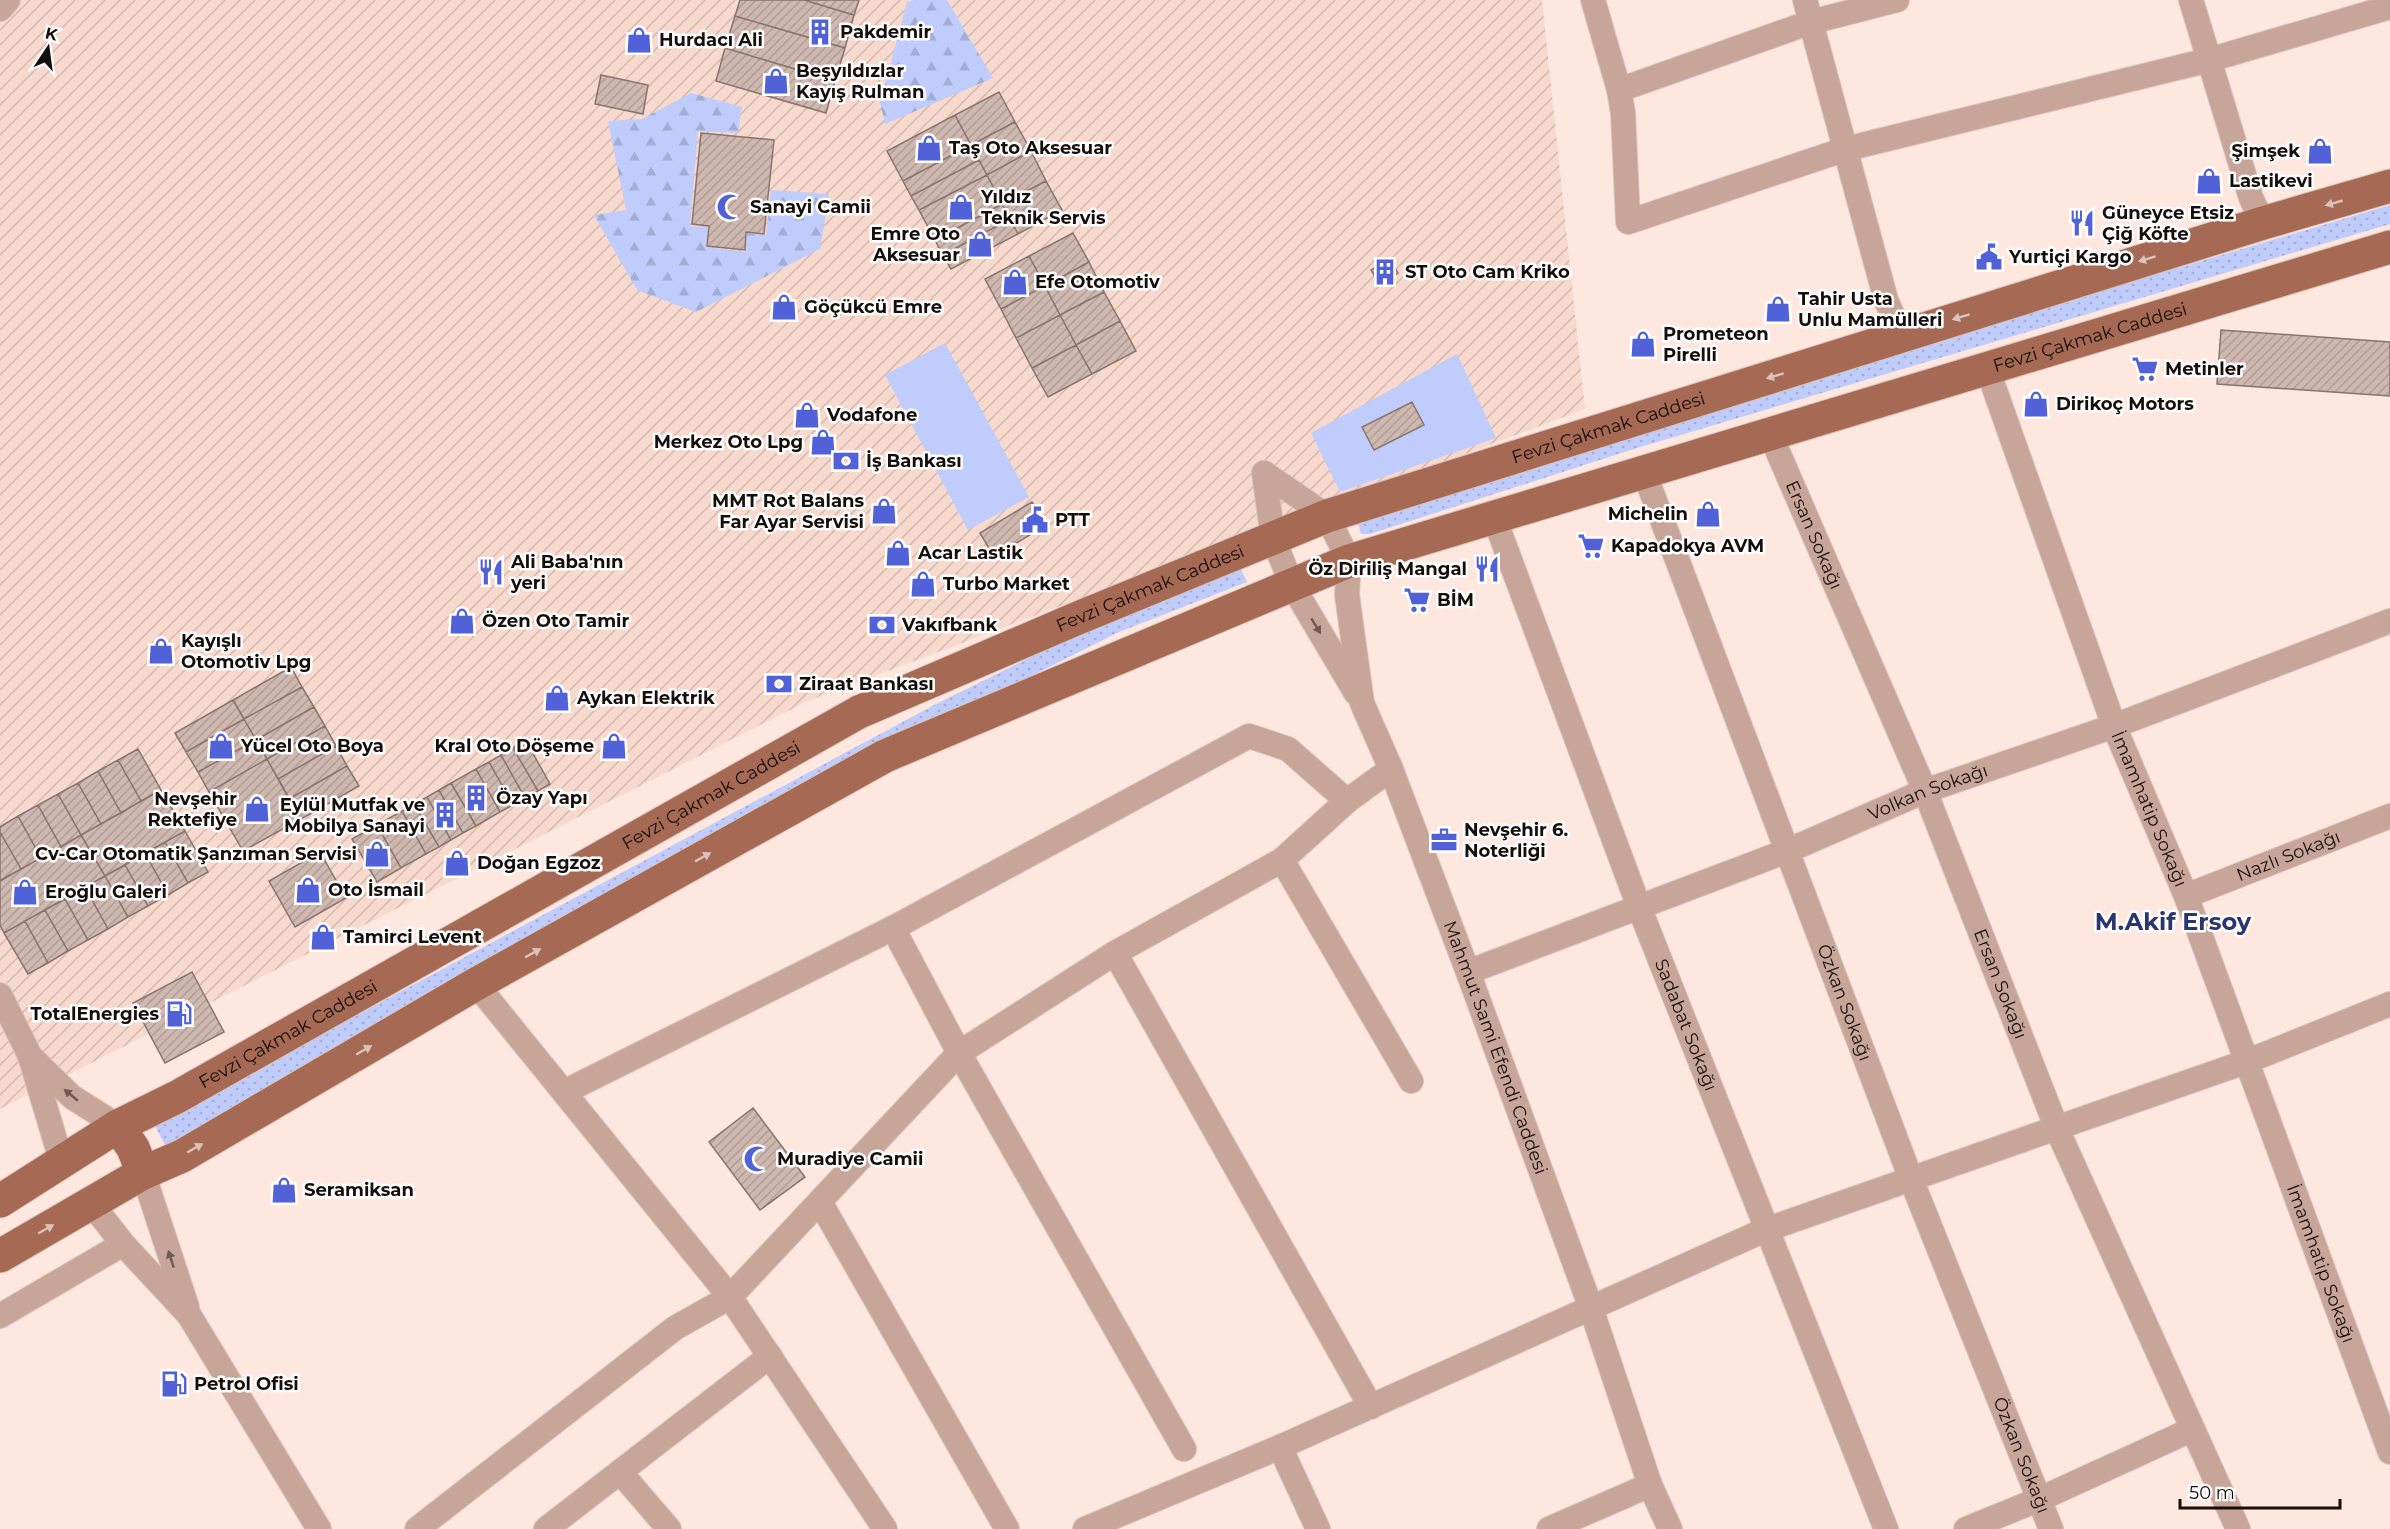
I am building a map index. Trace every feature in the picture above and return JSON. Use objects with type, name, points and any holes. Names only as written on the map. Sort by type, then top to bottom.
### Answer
[{"type":"main road","name":"Fevzi Çakmak Caddesi","points":[[0,1201],[61,1160],[118,1126],[177,1098],[859,712],[1327,516],[2263,223],[2390,186]]},
{"type":"main road","name":"Fevzi Çakmak Caddesi","points":[[0,1256],[143,1173],[182,1156],[476,984],[885,756],[1348,561],[1771,436],[1987,368],[2390,247]]},
{"type":"main road","points":[[118,1126],[133,1148],[143,1173]]},
{"type":"main road","points":[[61,1160],[65,1175],[73,1188],[91,1203]]},
{"type":"street","points":[[0,9],[8,0]]},
{"type":"street","points":[[1593,0],[1619,90],[1623,113],[1628,222],[1845,150],[2209,60],[2390,7]]},
{"type":"street","points":[[1619,90],[1808,11],[1897,0]]},
{"type":"street","points":[[2191,0],[2250,198],[2263,223]]},
{"type":"street","points":[[1808,11],[1886,300],[1902,336]]},
{"type":"street","name":"İmamhatip Sokağı","points":[[1987,368],[2114,726],[2186,896],[2390,1452]]},
{"type":"street","name":"Ersan Sokağı","points":[[1771,436],[1925,791],[2057,1129],[2191,1430],[2238,1529]]},
{"type":"street","name":"Özkan Sokağı","points":[[1644,472],[1911,1179],[2051,1529]]},
{"type":"street","points":[[1348,561],[1327,516],[1264,474],[1273,538],[1292,585],[1362,703]]},
{"type":"street","name":"Sadabat Sokağı","points":[[1494,517],[1639,907],[1886,1529]]},
{"type":"street","name":"Mahmut Sami Efendi Caddesi","points":[[1348,561],[1347,595],[1362,703],[1391,769],[1468,972],[1591,1308],[1650,1485],[1670,1529]]},
{"type":"street","name":"Volkan Sokağı","points":[[1468,972],[1787,851],[1925,791],[2114,726],[2390,621]]},
{"type":"street","points":[[564,1092],[893,928],[1249,736],[1288,749],[1347,801]]},
{"type":"street","points":[[417,1529],[675,1328],[730,1297],[959,1053],[1115,953],[1282,860],[1347,801],[1391,769]]},
{"type":"street","name":"Nazlı Sokağı","points":[[2186,896],[2390,816]]},
{"type":"street","points":[[1282,860],[1411,1081]]},
{"type":"street","points":[[893,928],[959,1053],[1185,1449]]},
{"type":"street","points":[[1115,953],[1371,1407]]},
{"type":"street","points":[[476,984],[730,1297],[885,1529]]},
{"type":"street","points":[[0,995],[30,1056],[61,1160]]},
{"type":"street","points":[[1085,1529],[1280,1447],[1766,1230],[2248,1061],[2390,1004]]},
{"type":"street","points":[[30,1056],[72,1097],[118,1126]]},
{"type":"street","points":[[143,1173],[189,1315]]},
{"type":"street","points":[[91,1203],[123,1244],[189,1315],[319,1529]]},
{"type":"street","points":[[820,1203],[1007,1529]]},
{"type":"street","points":[[0,1316],[123,1244]]},
{"type":"street","points":[[546,1529],[770,1356]]},
{"type":"street","points":[[1966,1529],[2040,1499],[2191,1430]]},
{"type":"street","points":[[1280,1447],[1318,1529]]},
{"type":"street","points":[[620,1472],[669,1529]]},
{"type":"street","points":[[1549,1529],[1650,1485]]},
{"type":"shaded area","points":[[0,0],[1542,0],[1585,409],[808,701],[0,1109]]},
{"type":"green space","points":[[947,0],[993,78],[885,124],[880,103],[907,2]]},
{"type":"green space","points":[[691,93],[742,107],[738,133],[698,131],[690,226],[708,227],[706,247],[745,252],[747,233],[766,235],[771,190],[829,194],[820,249],[696,312],[637,290],[594,215],[626,210],[608,121],[642,119]]},
{"type":"green space","points":[[2390,205],[2390,224],[1637,448],[1370,534],[1361,534],[1358,523],[1949,336]]},
{"type":"green space","points":[[945,343],[1029,497],[968,530],[885,375]]},
{"type":"green space","points":[[1457,354],[1496,438],[1340,492],[1311,433]]},
{"type":"green space","points":[[1239,565],[1247,582],[1119,632],[935,724],[168,1151],[154,1124],[934,705],[1114,616]]},
{"type":"building","name":"Pakdemir","points":[[740,0],[804,0],[854,15],[845,48],[735,16]]},
{"type":"building","points":[[804,0],[859,0],[854,15]]},
{"type":"building","points":[[735,16],[845,48],[835,81],[725,48]]},
{"type":"building","name":"Beşyıldızlar Kayış Rulman","points":[[725,48],[835,81],[826,113],[716,81]]},
{"type":"building","points":[[601,75],[648,85],[643,114],[595,104]]},
{"type":"building","points":[[999,92],[1015,122],[971,145],[955,115]]},
{"type":"building","name":"Taş Oto Aksesuar","points":[[955,115],[971,145],[903,181],[887,151]]},
{"type":"building","points":[[1015,122],[1031,151],[987,175],[971,145]]},
{"type":"building","name":"Sanayi Camii","points":[[701,133],[774,140],[764,234],[746,232],[745,250],[707,246],[709,226],[692,224]]},
{"type":"building","points":[[971,145],[979,160],[911,196],[903,181]]},
{"type":"building","points":[[1031,151],[1046,181],[1002,204],[987,175]]},
{"type":"building","points":[[979,160],[987,175],[919,210],[911,196]]},
{"type":"building","name":"Yıldız Teknik Servis","points":[[987,175],[1002,204],[935,240],[919,210]]},
{"type":"building","points":[[1046,181],[1062,210],[1018,234],[1002,204]]},
{"type":"building","points":[[1002,204],[1010,219],[943,255],[935,240]]},
{"type":"building","name":"Emre Oto Aksesuar","points":[[1010,219],[1018,234],[951,269],[943,255]]},
{"type":"building","points":[[1073,233],[1089,262],[1045,286],[1029,256]]},
{"type":"building","name":"Efe Otomotiv","points":[[1029,256],[1045,286],[1001,309],[985,279]]},
{"type":"building","name":"ST Oto Cam Kriko","points":[[1390,259],[1398,273],[1380,285],[1371,270]]},
{"type":"building","points":[[1089,262],[1104,292],[1060,315],[1045,286]]},
{"type":"building","points":[[1045,286],[1060,315],[1016,338],[1001,309]]},
{"type":"building","points":[[1104,292],[1120,321],[1076,345],[1060,315]]},
{"type":"building","points":[[1060,315],[1076,345],[1032,368],[1016,338]]},
{"type":"building","points":[[1120,321],[1136,351],[1092,374],[1076,345]]},
{"type":"building","points":[[2221,330],[2390,342],[2390,396],[2217,384]]},
{"type":"building","points":[[1076,345],[1092,374],[1048,397],[1032,368]]},
{"type":"building","points":[[1412,402],[1424,425],[1374,450],[1362,427]]},
{"type":"building","points":[[1032,502],[1046,525],[994,557],[980,533]]},
{"type":"building","points":[[291,667],[302,687],[244,719],[233,700]]},
{"type":"building","points":[[302,687],[314,707],[256,740],[244,719]]},
{"type":"building","points":[[233,700],[244,719],[186,752],[175,733]]},
{"type":"building","points":[[314,707],[325,726],[267,759],[256,740]]},
{"type":"building","name":"Yücel Oto Boya","points":[[244,719],[256,740],[198,772],[186,752]]},
{"type":"building","points":[[325,726],[336,746],[278,779],[267,759]]},
{"type":"building","points":[[256,740],[267,759],[209,792],[198,772]]},
{"type":"building","points":[[526,741],[550,784],[538,791],[513,748]]},
{"type":"building","points":[[336,746],[347,766],[289,799],[278,779]]},
{"type":"building","points":[[513,748],[538,791],[525,798],[501,755]]},
{"type":"building","points":[[138,749],[161,790],[141,801],[118,760]]},
{"type":"building","points":[[501,755],[525,798],[513,805],[489,762]]},
{"type":"building","name":"Nevşehir Rektefiye","points":[[267,759],[301,819],[243,851],[209,792]]},
{"type":"building","points":[[118,760],[141,801],[121,813],[98,771]]},
{"type":"building","points":[[489,762],[513,805],[500,812],[476,769]]},
{"type":"building","points":[[347,766],[359,786],[301,819],[289,799]]},
{"type":"building","name":"Özay Yapı","points":[[476,769],[500,812],[476,826],[451,783]]},
{"type":"building","points":[[98,771],[121,813],[101,824],[78,783]]},
{"type":"building","points":[[78,783],[101,824],[81,835],[58,794]]},
{"type":"building","points":[[451,783],[476,826],[463,833],[439,790]]},
{"type":"building","points":[[161,790],[185,831],[105,876],[81,835]]},
{"type":"building","name":"Eylül Mutfak ve Mobilya Sanayi","points":[[439,790],[463,833],[451,840],[427,797]]},
{"type":"building","points":[[58,794],[81,835],[61,847],[38,805]]},
{"type":"building","points":[[427,797],[451,840],[439,847],[414,804]]},
{"type":"building","points":[[414,804],[439,847],[426,854],[402,811]]},
{"type":"building","points":[[38,805],[61,847],[41,858],[18,816]]},
{"type":"building","points":[[402,811],[426,854],[401,868],[377,825]]},
{"type":"building","points":[[18,816],[41,858],[21,869],[0,832],[0,827]]},
{"type":"building","name":"Cv-Car Otomatik Şanzıman Servisi","points":[[377,825],[401,868],[377,882],[352,839]]},
{"type":"building","points":[[185,831],[208,872],[188,883],[165,842]]},
{"type":"building","points":[[0,832],[21,869],[1,880],[0,878]]},
{"type":"building","points":[[81,835],[105,876],[4,933],[0,925],[0,881]]},
{"type":"building","points":[[165,842],[188,883],[168,895],[145,853]]},
{"type":"building","name":"Oto İsmail","points":[[320,852],[346,898],[295,927],[269,881]]},
{"type":"building","points":[[145,853],[168,895],[148,906],[125,865]]},
{"type":"building","points":[[125,865],[148,906],[128,917],[105,876]]},
{"type":"building","points":[[105,876],[128,917],[108,929],[85,887]]},
{"type":"building","points":[[85,887],[108,929],[88,940],[65,899]]},
{"type":"building","points":[[65,899],[88,940],[68,951],[45,910]]},
{"type":"building","points":[[45,910],[68,951],[48,963],[25,921]]},
{"type":"building","points":[[25,921],[48,963],[28,974],[4,933]]},
{"type":"building","points":[[192,972],[224,1032],[165,1063],[133,1003]]},
{"type":"building","name":"Muradiye Camii","points":[[753,1108],[805,1177],[760,1210],[709,1142]]},
{"type":"place","name":"Pakdemir","points":[[820,32]]},
{"type":"place","name":"Hurdacı Ali","points":[[639,40]]},
{"type":"place","name":"Beşyıldızlar Kayış Rulman","points":[[776,81]]},
{"type":"place","name":"Taş Oto Aksesuar","points":[[929,148]]},
{"type":"place","name":"Şimşek","points":[[2320,151]]},
{"type":"place","name":"Lastikevi","points":[[2209,181]]},
{"type":"place","name":"Sanayi Camii","points":[[730,207]]},
{"type":"place","name":"Yıldız Teknik Servis","points":[[961,207]]},
{"type":"place","name":"Güneyce Etsiz Çiğ Köfte","points":[[2082,223]]},
{"type":"place","name":"Emre Oto Aksesuar","points":[[980,244]]},
{"type":"place","name":"Yurtiçi Kargo","points":[[1989,257]]},
{"type":"place","name":"ST Oto Cam Kriko","points":[[1385,272]]},
{"type":"place","name":"Efe Otomotiv","points":[[1015,282]]},
{"type":"place","name":"Göçükcü Emre","points":[[784,307]]},
{"type":"place","name":"Tahir Usta Unlu Mamülleri","points":[[1778,309]]},
{"type":"place","name":"Prometeon Pirelli","points":[[1643,344]]},
{"type":"place","name":"Metinler","points":[[2145,369]]},
{"type":"place","name":"Dirikoç Motors","points":[[2036,404]]},
{"type":"place","name":"Vodafone","points":[[807,415]]},
{"type":"place","name":"Merkez Oto Lpg","points":[[823,442]]},
{"type":"place","name":"İş Bankası","points":[[846,461]]},
{"type":"place","name":"MMT Rot Balans Far Ayar Servisi","points":[[884,511]]},
{"type":"place","name":"Michelin","points":[[1708,514]]},
{"type":"place","name":"PTT","points":[[1035,520]]},
{"type":"place","name":"Kapadokya AVM","points":[[1591,546]]},
{"type":"place","name":"Acar Lastik","points":[[898,553]]},
{"type":"place","name":"Öz Diriliş Mangal","points":[[1487,569]]},
{"type":"place","name":"Ali Baba'nın yeri","points":[[491,572]]},
{"type":"place","name":"Turbo Market","points":[[923,584]]},
{"type":"place","name":"BİM","points":[[1417,600]]},
{"type":"place","name":"Özen Oto Tamir","points":[[462,621]]},
{"type":"place","name":"Vakıfbank","points":[[882,625]]},
{"type":"place","name":"Kayışlı Otomotiv Lpg","points":[[161,651]]},
{"type":"place","name":"Ziraat Bankası","points":[[779,684]]},
{"type":"place","name":"Aykan Elektrik","points":[[557,698]]},
{"type":"place","name":"Yücel Oto Boya","points":[[221,746]]},
{"type":"place","name":"Kral Oto Döşeme","points":[[614,746]]},
{"type":"place","name":"Özay Yapı","points":[[476,798]]},
{"type":"place","name":"Nevşehir Rektefiye","points":[[257,809]]},
{"type":"place","name":"Eylül Mutfak ve Mobilya Sanayi","points":[[445,815]]},
{"type":"place","name":"Nevşehir 6. Noterliği","points":[[1444,840]]},
{"type":"place","name":"Cv-Car Otomatik Şanzıman Servisi","points":[[377,854]]},
{"type":"place","name":"Doğan Egzoz","points":[[457,863]]},
{"type":"place","name":"Oto İsmail","points":[[308,890]]},
{"type":"place","name":"Eroğlu Galeri","points":[[25,892]]},
{"type":"place","name":"Tamirci Levent","points":[[323,937]]},
{"type":"place","name":"TotalEnergies","points":[[179,1014]]},
{"type":"place","name":"Muradiye Camii","points":[[757,1159]]},
{"type":"place","name":"Seramiksan","points":[[284,1190]]},
{"type":"place","name":"Petrol Ofisi","points":[[174,1384]]},
{"type":"district","name":"M.Akif Ersoy","points":[[2173,922]]}]
